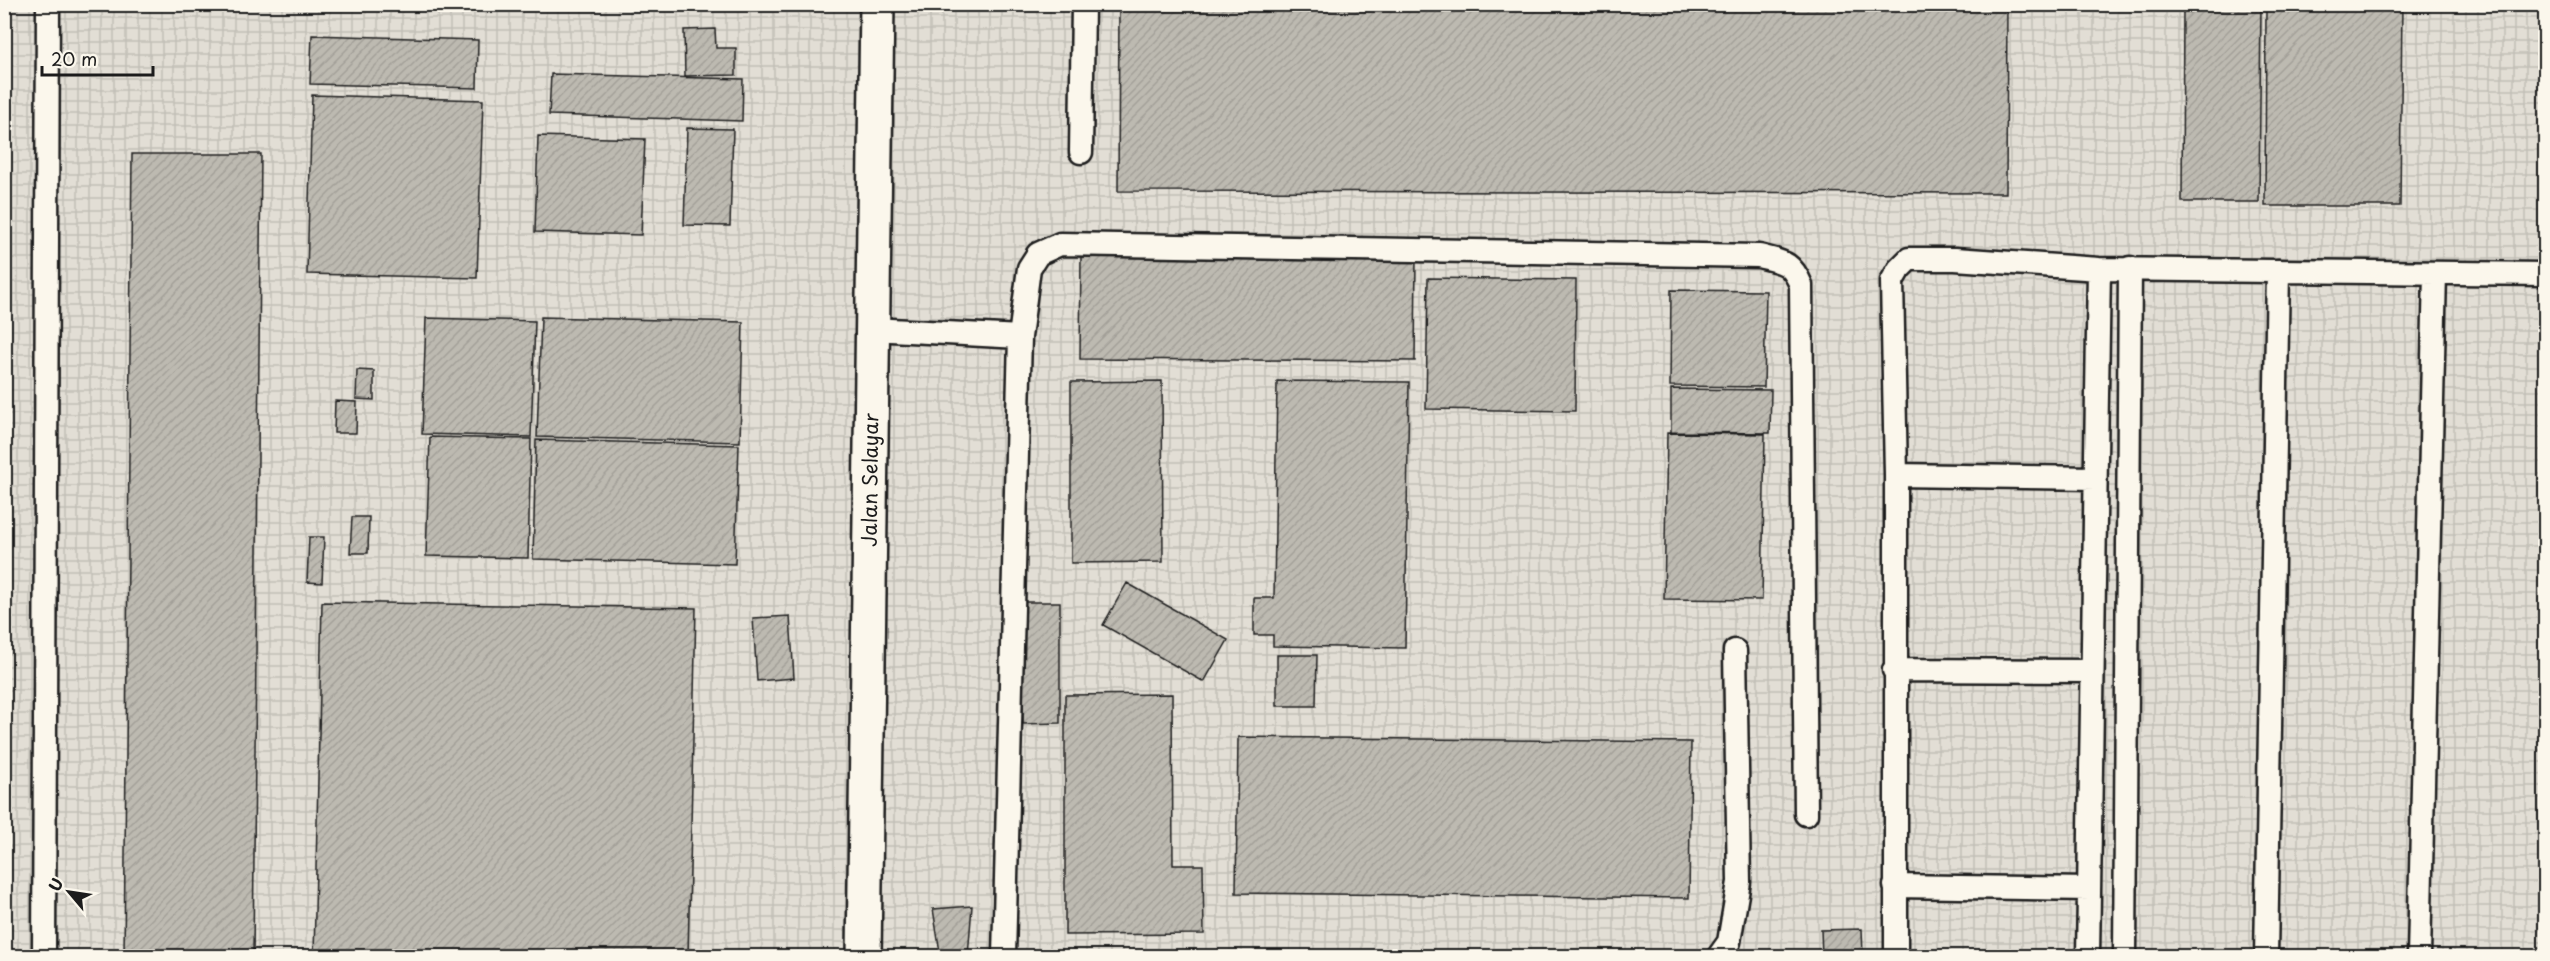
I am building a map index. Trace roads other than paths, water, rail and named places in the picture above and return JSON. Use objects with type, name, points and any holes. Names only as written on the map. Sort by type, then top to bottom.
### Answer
[{"type":"street","name":"Jalan Selayar","points":[[864,957],[877,4]]},
{"type":"lane","points":[[44,957],[48,4]]},
{"type":"lane","points":[[1081,152],[1083,4]]},
{"type":"lane","points":[[1004,957],[1020,337],[1029,268],[1038,254],[1060,244],[1747,256],[1784,262],[1795,271],[1801,285],[1806,814]]},
{"type":"lane","points":[[1896,957],[1894,670],[1896,475],[1892,281],[1899,269],[1909,259],[1955,259],[2099,269],[2546,274]]},
{"type":"lane","points":[[2125,957],[2130,268]]},
{"type":"lane","points":[[2088,957],[2099,269]]},
{"type":"lane","points":[[2266,957],[2278,271]]},
{"type":"lane","points":[[2419,957],[2435,273]]},
{"type":"lane","points":[[872,329],[1020,337]]},
{"type":"lane","points":[[1896,475],[2095,478]]},
{"type":"lane","points":[[1719,957],[1729,942],[1739,882],[1735,651]]},
{"type":"lane","points":[[1894,670],[2091,671]]},
{"type":"lane","points":[[1895,886],[2089,889]]}]
